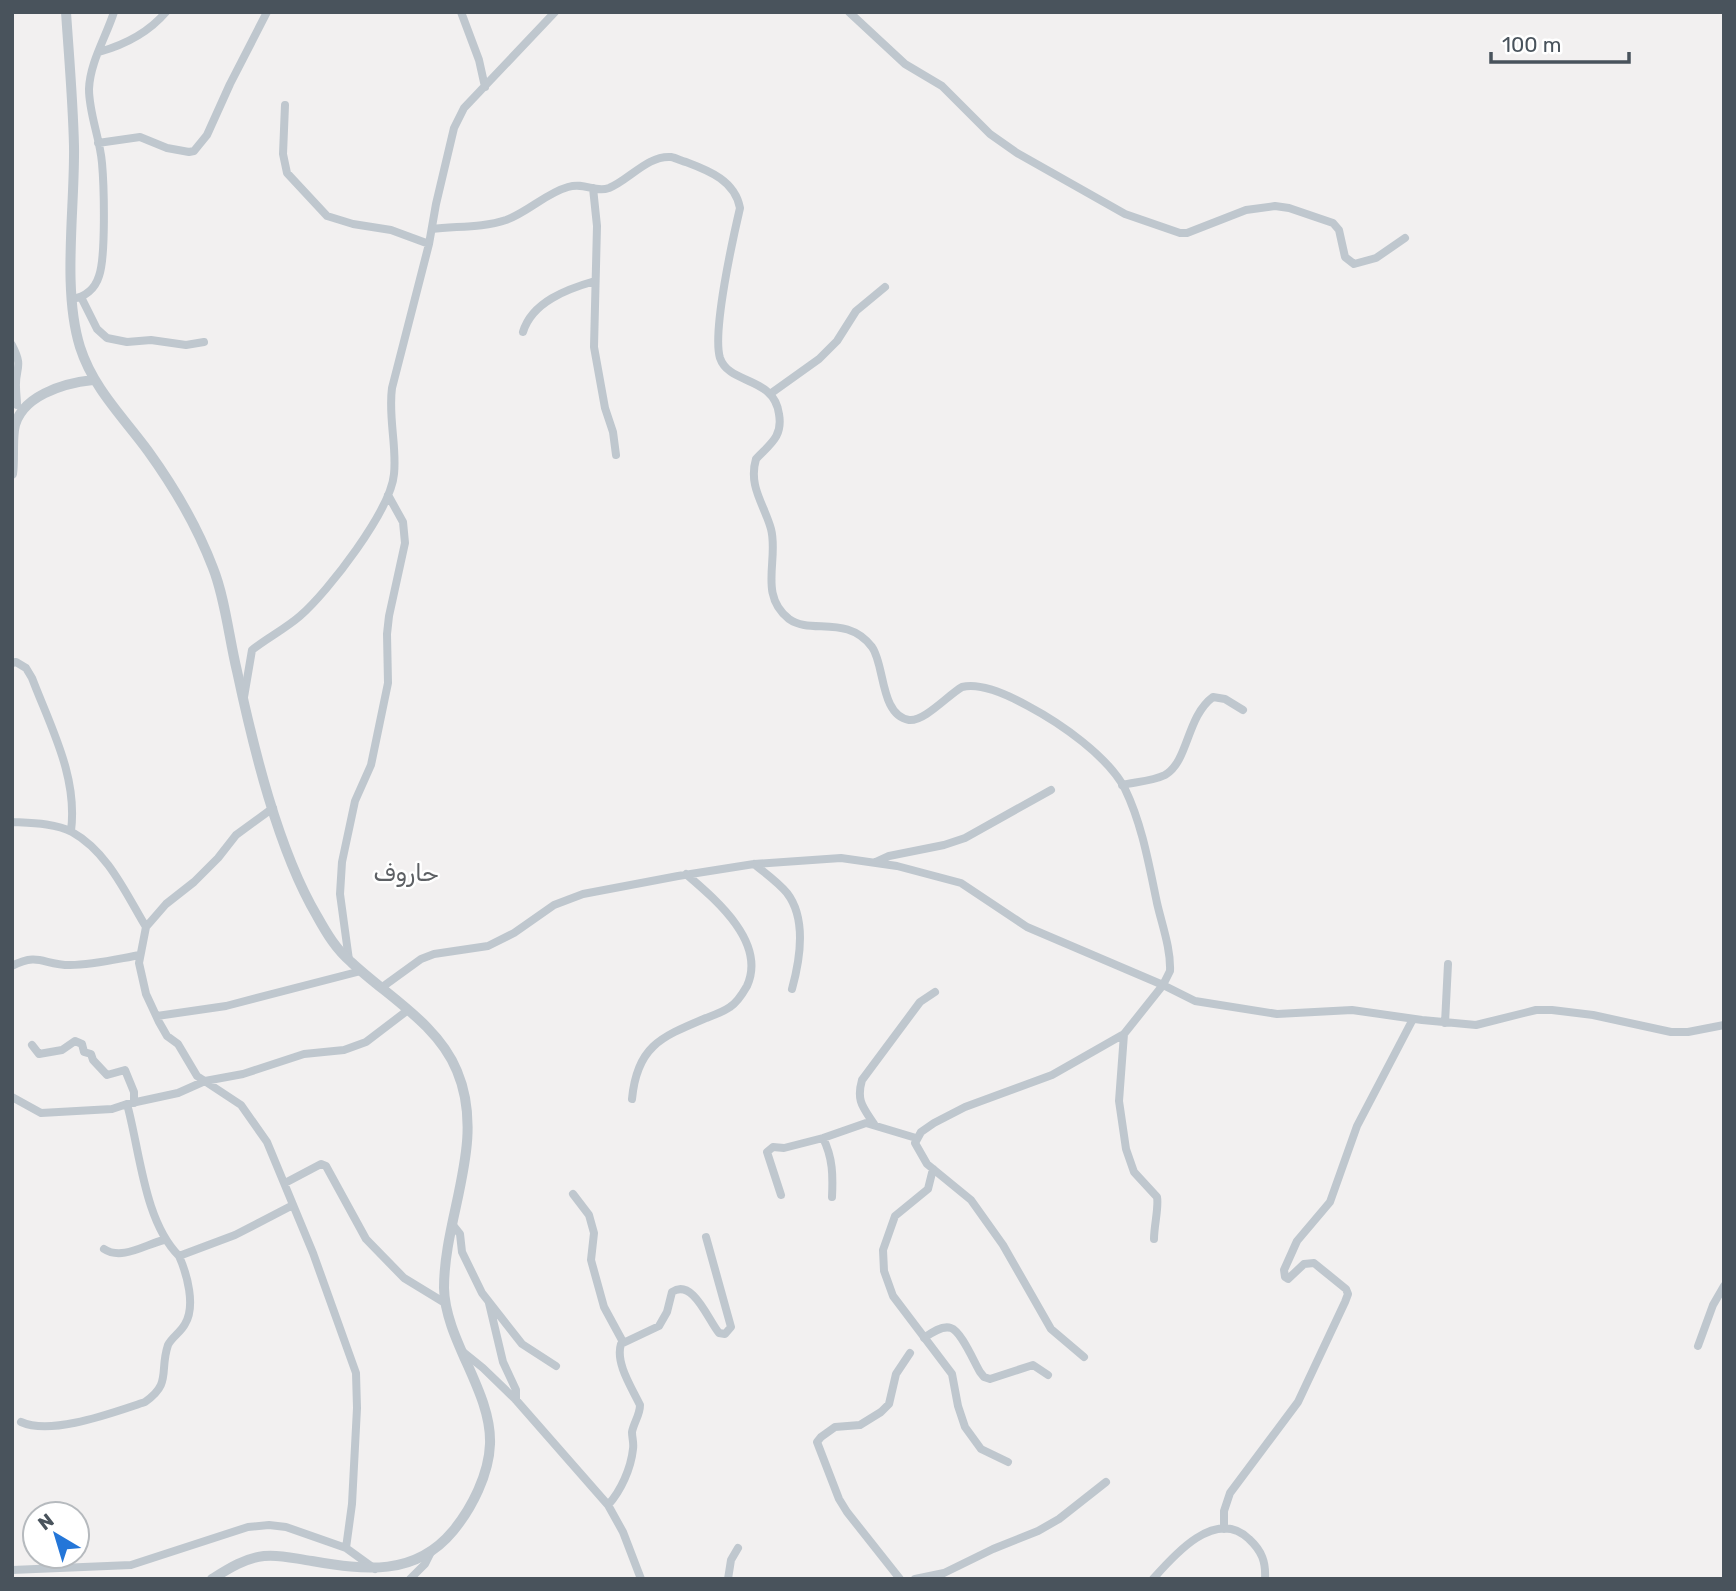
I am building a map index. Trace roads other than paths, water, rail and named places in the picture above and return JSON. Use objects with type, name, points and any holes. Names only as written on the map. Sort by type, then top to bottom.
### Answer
[{"type":"street","points":[[66,12],[74,148],[77,298],[72,312],[80,346],[93,380],[173,488],[216,573],[243,700],[273,808],[302,891],[332,943],[439,1041],[455,1065],[467,1103],[467,1145],[452,1224],[444,1282],[445,1303],[485,1414],[490,1443],[485,1468],[466,1513],[447,1538],[432,1550],[409,1562],[375,1569],[342,1567],[269,1555],[251,1558],[212,1579]]},
{"type":"street","points":[[77,298],[90,291],[99,276],[102,162],[89,88],[93,65],[114,12]]},
{"type":"street","points":[[99,52],[115,48],[135,37],[166,12]]},
{"type":"street","points":[[98,143],[140,138],[167,148],[194,151],[207,135],[267,12]]},
{"type":"street","points":[[461,12],[479,60],[485,87]]},
{"type":"street","points":[[243,700],[251,650],[293,621],[318,597],[363,539],[388,495],[394,475],[391,388],[429,244],[454,128],[464,108],[555,12]]},
{"type":"street","points":[[849,12],[905,64],[942,86],[990,134],[1017,153],[1125,214],[1187,233],[1246,210],[1275,206],[1289,208],[1333,223],[1339,230],[1345,257],[1354,264],[1376,258],[1405,238]]},
{"type":"street","points":[[285,105],[285,166],[294,183],[318,208],[327,216],[341,222],[391,230],[429,244]]},
{"type":"street","points":[[432,229],[494,223],[522,212],[563,188],[583,185],[602,190],[661,158],[672,157],[714,174],[732,188],[738,197],[740,208],[721,313],[719,356],[727,369],[764,388],[778,406],[778,437],[756,458],[753,480],[773,541],[770,581],[772,592],[784,614],[802,625],[838,627],[864,639],[878,659],[888,700],[901,716],[908,720],[918,719],[962,687],[971,685],[985,688],[1018,700],[1067,731],[1107,764],[1122,785],[1146,854],[1171,963],[1168,978],[1124,1034],[1052,1075],[965,1107],[934,1123],[916,1138],[915,1143],[933,1169],[971,1200],[1003,1245],[1051,1329],[1084,1357]]},
{"type":"street","points":[[593,188],[597,226],[594,347],[605,408],[613,432],[615,455]]},
{"type":"street","points":[[523,332],[526,321],[542,305],[561,294],[595,281]]},
{"type":"street","points":[[771,394],[819,359],[837,341],[856,311],[885,287]]},
{"type":"street","points":[[77,298],[96,329],[107,338],[127,342],[151,340],[186,345],[204,342]]},
{"type":"street","points":[[12,345],[20,371],[15,385],[18,406],[12,474]]},
{"type":"street","points":[[18,406],[60,387],[93,380]]},
{"type":"street","points":[[349,960],[340,894],[342,862],[355,801],[371,765],[388,684],[389,616],[405,543],[403,522],[388,495]]},
{"type":"street","points":[[12,663],[16,662],[26,668],[32,678],[63,759],[72,788],[74,810],[71,831]]},
{"type":"street","points":[[1122,785],[1161,777],[1172,770],[1178,763],[1189,730],[1213,697],[1225,699],[1243,710]]},
{"type":"street","points":[[876,862],[889,856],[965,838],[1051,790]]},
{"type":"street","points":[[273,808],[236,835],[194,883],[166,904],[146,927],[140,955],[141,974],[146,994],[167,1037],[178,1044],[191,1067],[205,1081],[232,1098],[248,1114],[267,1142],[356,1373],[358,1408],[352,1504],[346,1548]]},
{"type":"street","points":[[12,821],[71,831],[96,850],[111,869],[146,927]]},
{"type":"street","points":[[381,988],[421,959],[434,954],[488,946],[502,940],[542,912],[566,900],[598,890],[754,864],[841,858],[876,862],[961,883],[1027,927],[1195,1001],[1289,1014],[1352,1010],[1476,1025],[1536,1010],[1592,1015],[1671,1032],[1688,1032],[1724,1025]]},
{"type":"street","points":[[754,864],[788,894],[794,905],[800,938],[792,989]]},
{"type":"street","points":[[632,1099],[637,1068],[651,1048],[683,1027],[730,1007],[740,997],[749,981],[750,961],[743,936],[723,909],[686,874]]},
{"type":"street","points":[[12,966],[29,958],[68,965],[95,964],[140,955]]},
{"type":"street","points":[[1445,1023],[1448,964]]},
{"type":"street","points":[[157,1016],[226,1006],[361,971]]},
{"type":"street","points":[[874,1124],[860,1102],[862,1080],[920,1003],[935,992]]},
{"type":"street","points":[[12,1097],[41,1113],[112,1108],[178,1093],[205,1081],[243,1074],[304,1054],[344,1050],[366,1042],[408,1010]]},
{"type":"street","points":[[1224,1529],[1224,1511],[1230,1493],[1298,1402],[1348,1294],[1346,1289],[1314,1264],[1304,1264],[1288,1279],[1284,1270],[1297,1241],[1330,1202],[1357,1126],[1413,1018]]},
{"type":"street","points":[[1124,1034],[1119,1101],[1130,1165],[1157,1197],[1154,1239]]},
{"type":"street","points":[[22,1422],[55,1426],[145,1402],[159,1391],[169,1342],[187,1322],[190,1313],[188,1286],[179,1256],[164,1240],[154,1216],[142,1171],[131,1103],[131,1083],[125,1070],[107,1074],[93,1060],[91,1054],[84,1052],[82,1044],[75,1041],[62,1050],[39,1054],[32,1045]]},
{"type":"street","points":[[781,1195],[767,1152],[773,1147],[785,1147],[823,1138],[858,1124],[874,1124],[916,1138]]},
{"type":"street","points":[[823,1138],[830,1151],[833,1166],[832,1197]]},
{"type":"street","points":[[285,1183],[321,1164],[326,1166],[366,1239],[404,1278],[445,1303]]},
{"type":"street","points":[[933,1169],[928,1189],[895,1216],[883,1250],[884,1271],[893,1296],[952,1374],[965,1427],[981,1449],[1007,1462]]},
{"type":"street","points":[[573,1194],[589,1215],[594,1233],[590,1260],[604,1307],[624,1342]]},
{"type":"street","points":[[179,1256],[235,1235],[293,1205]]},
{"type":"street","points":[[452,1224],[460,1234],[465,1259],[488,1300],[522,1344],[556,1366]]},
{"type":"street","points":[[608,1505],[619,1491],[628,1468],[633,1451],[632,1433],[640,1410],[621,1362],[619,1348],[624,1342],[659,1326],[667,1312],[672,1292],[681,1288],[695,1297],[719,1333],[723,1335],[729,1330],[729,1315],[706,1237]]},
{"type":"street","points":[[104,1249],[111,1254],[125,1252],[164,1240]]},
{"type":"street","points":[[1698,1346],[1713,1305],[1724,1286]]},
{"type":"street","points":[[488,1300],[503,1362],[516,1390],[516,1401]]},
{"type":"street","points":[[924,1338],[951,1327],[958,1332],[980,1372],[990,1379],[1033,1365],[1048,1375]]},
{"type":"street","points":[[462,1350],[516,1401],[608,1505],[623,1532],[641,1579]]},
{"type":"street","points":[[900,1579],[839,1499],[817,1442],[835,1427],[860,1425],[889,1404],[896,1374],[910,1353]]},
{"type":"street","points":[[915,1579],[944,1573],[1038,1531],[1059,1519],[1106,1482]]},
{"type":"street","points":[[12,1570],[131,1565],[185,1546],[257,1526],[286,1527],[346,1548],[375,1569]]},
{"type":"street","points":[[1153,1579],[1191,1541],[1224,1529],[1240,1532],[1259,1551],[1264,1558],[1265,1579]]},
{"type":"street","points":[[728,1579],[731,1560],[738,1548]]},
{"type":"street","points":[[410,1579],[425,1564],[432,1550]]},
{"type":"district","name":"حاروف","points":[[406,873]]}]
